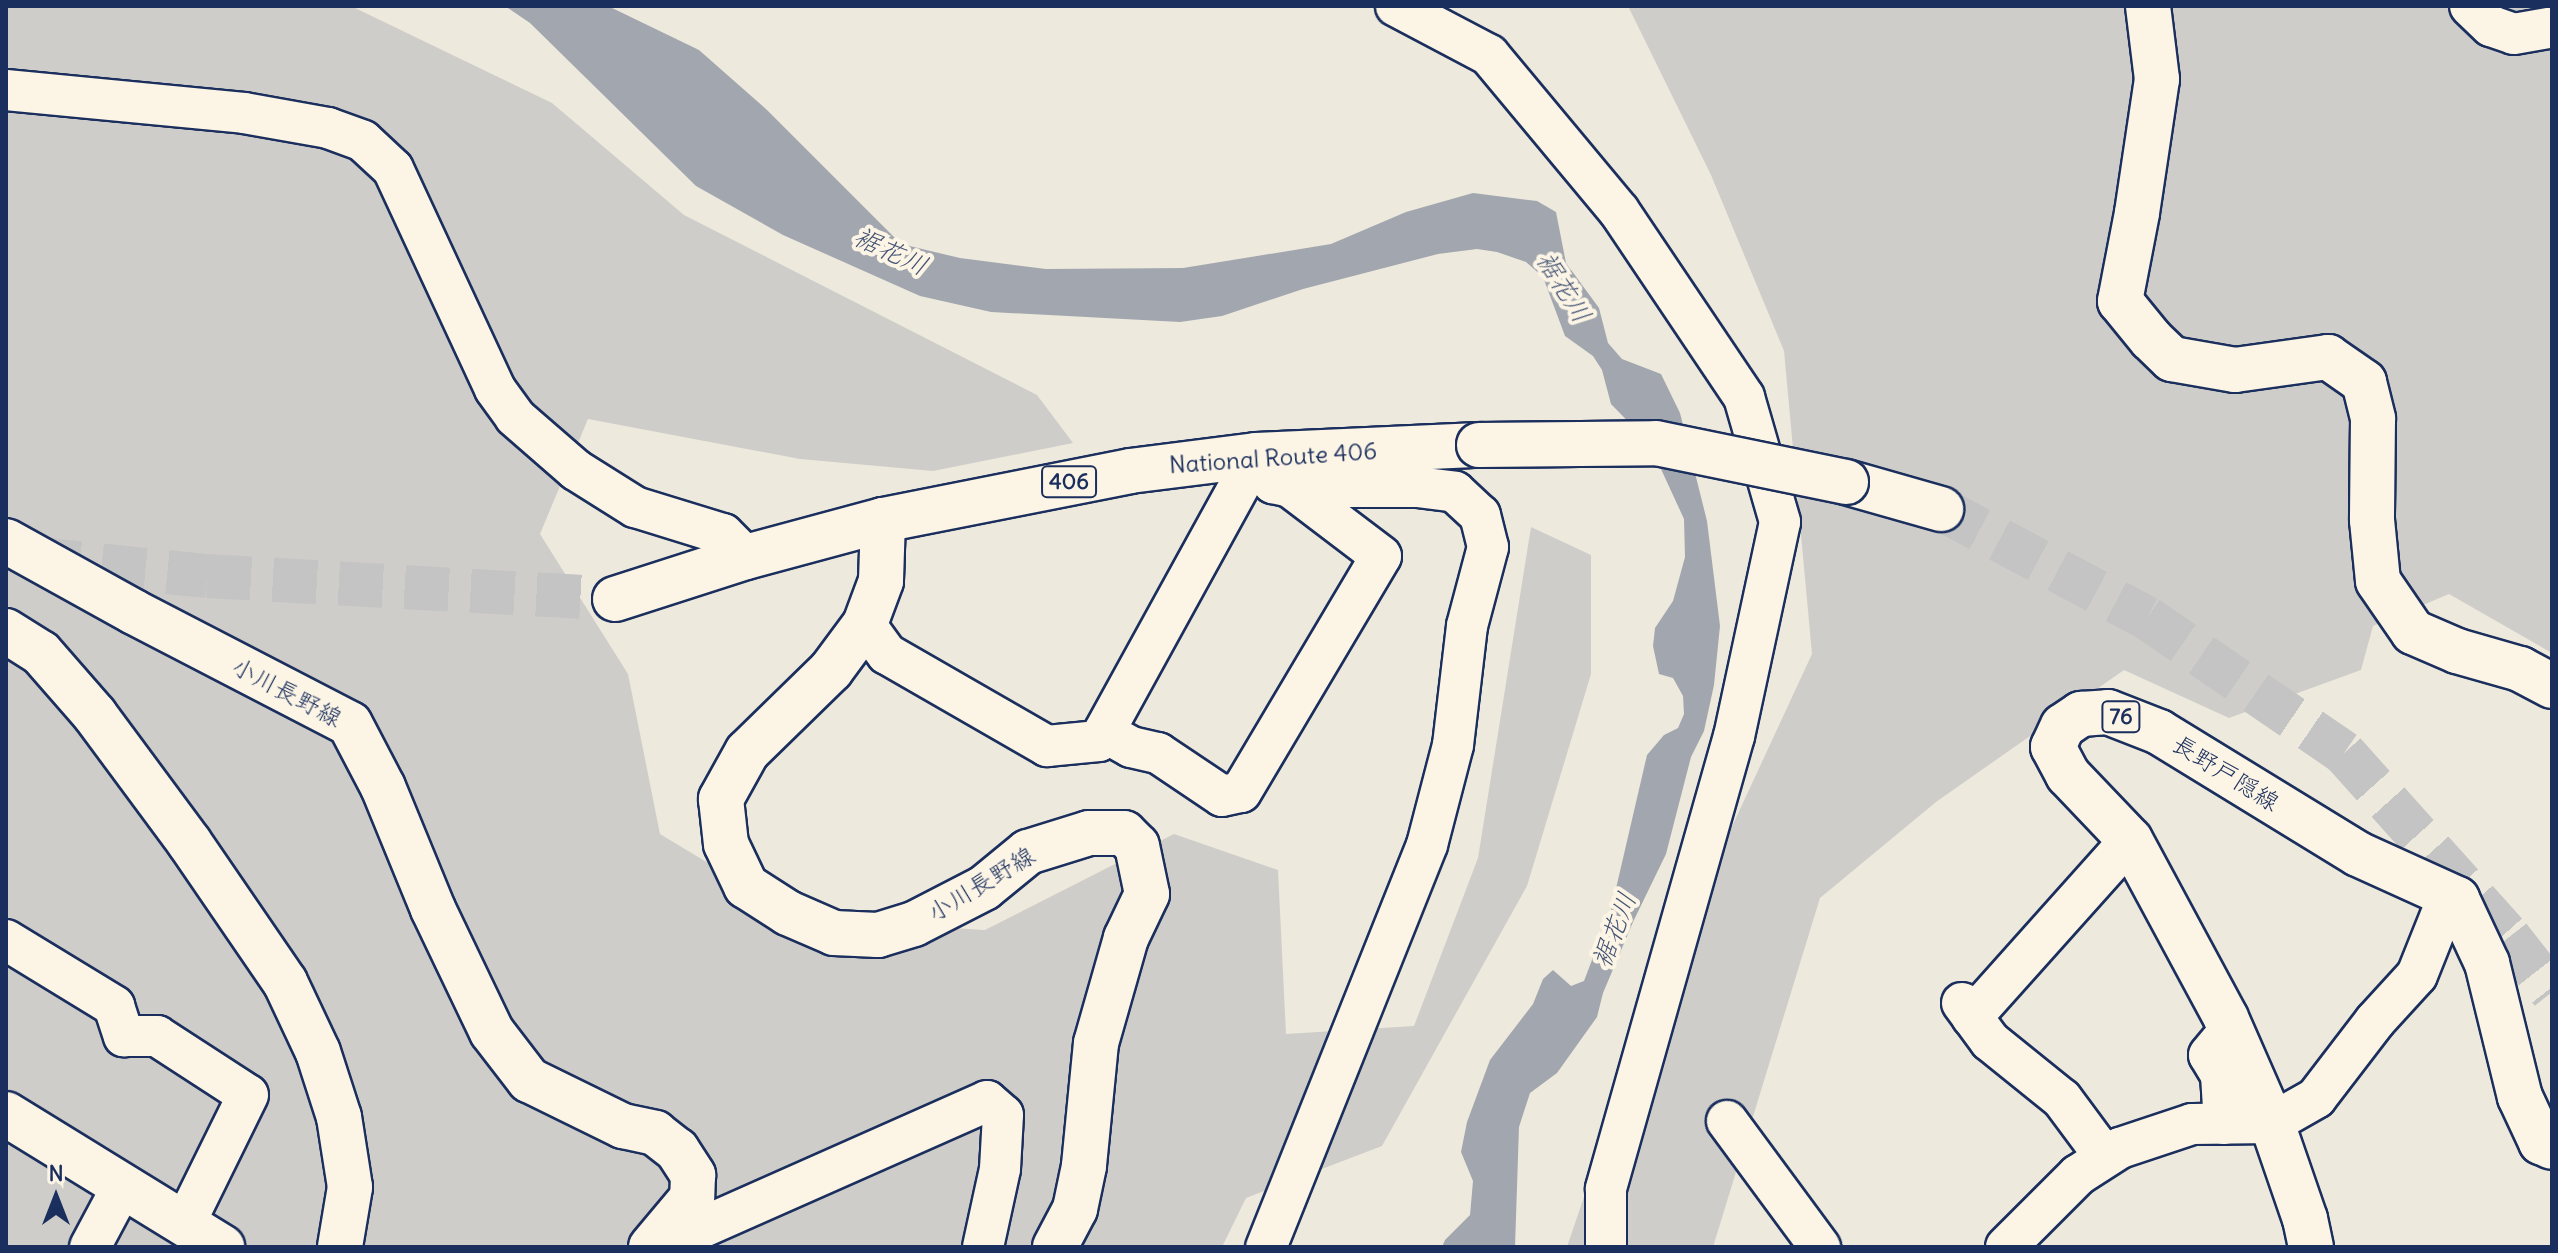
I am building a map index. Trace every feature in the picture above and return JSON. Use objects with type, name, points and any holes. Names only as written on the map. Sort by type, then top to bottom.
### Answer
[{"type":"main road","points":[[2148,6],[2157,79],[2120,301],[2172,359],[2235,370],[2328,357],[2364,382],[2373,419],[2372,520],[2378,581],[2413,632],[2457,651],[2520,669],[2552,686]]},
{"type":"main road","name":"National Route 406","points":[[615,599],[746,557],[883,520],[1130,471],[1256,455],[1479,445],[1656,443],[1846,482],[1941,509]]},
{"type":"main road","name":"小川長野線","points":[[883,520],[881,581],[865,624],[831,670],[747,752],[721,799],[726,844],[746,886],[788,913],[834,933],[878,935],[914,924],[984,888],[1028,852],[1089,833],[1124,833],[1137,846],[1147,894],[1126,938],[1096,1043],[1084,1166],[1075,1209],[1055,1247]]},
{"type":"main road","name":"小川長野線","points":[[6,541],[134,612],[350,724],[383,787],[433,909],[492,1032],[529,1080],[623,1126],[655,1133],[677,1150],[693,1175],[692,1198],[651,1247]]},
{"type":"main road","points":[[6,631],[41,653],[95,715],[189,842],[285,982],[318,1052],[339,1117],[350,1187],[340,1247]]},
{"type":"main road","name":"長野戸隠線","points":[[2311,1247],[2272,1123],[2231,1029],[2130,840],[2068,775],[2053,747],[2063,726],[2081,714],[2108,712],[2159,732],[2358,854],[2449,895]]},
{"type":"main road","points":[[2449,895],[2457,899],[2487,963],[2520,1097],[2541,1142],[2552,1147]]},
{"type":"main road","points":[[6,1114],[222,1247]]},
{"type":"street","points":[[1396,6],[1489,55],[1619,211],[1744,397],[1780,522],[1734,736],[1606,1189],[1606,1247]]},
{"type":"street","points":[[2470,6],[2491,26],[2514,34],[2552,27]]},
{"type":"street","points":[[6,90],[244,113],[328,128],[363,141],[393,169],[495,389],[515,417],[576,470],[635,507],[723,534],[746,557]]},
{"type":"street","points":[[865,624],[887,654],[1047,746],[1099,741],[1256,455],[1273,483],[1290,487],[1417,487],[1455,492],[1480,515],[1488,547],[1467,626],[1453,745],[1427,845],[1266,1247]]},
{"type":"street","points":[[1104,732],[1131,747],[1158,753],[1222,796],[1241,792],[1381,556],[1290,487]]},
{"type":"street","points":[[2105,1157],[2062,1099],[1990,1041],[1967,1010],[2130,840]]},
{"type":"street","points":[[2008,1246],[2078,1175],[2120,1148],[2192,1124],[2272,1123],[2316,1098],[2375,1021],[2417,975],[2449,895]]},
{"type":"street","points":[[6,940],[114,1006],[124,1036],[157,1036],[248,1095],[184,1225]]},
{"type":"street","points":[[2224,1124],[2221,1075],[2209,1055],[2231,1029]]},
{"type":"street","points":[[658,1247],[987,1101],[1003,1115],[1000,1169],[983,1247]]},
{"type":"street","points":[[1727,1121],[1820,1247]]},
{"type":"street","points":[[90,1247],[122,1187]]},
{"type":"shaded area","points":[[6,6],[351,6],[552,103],[684,215],[1037,395],[1073,443],[933,471],[800,459],[588,419],[540,534],[628,674],[660,834],[801,919],[985,930],[1174,834],[1278,870],[1286,1034],[1414,1026],[1478,858],[1531,527],[1591,555],[1591,674],[1527,886],[1382,1146],[1246,1198],[1222,1247],[6,1247]]},
{"type":"shaded area","points":[[1628,6],[2552,6],[2552,653],[2449,594],[2373,626],[2361,670],[2229,718],[2124,670],[1936,802],[1820,898],[1713,1247],[1567,1247],[1647,1010],[1812,654],[1784,351],[1711,175]]},
{"type":"water","name":"裾花川","points":[[505,6],[608,6],[699,50],[767,110],[901,244],[960,258],[1046,269],[1183,268],[1331,244],[1406,212],[1473,193],[1537,201],[1556,212],[1566,263],[1599,308],[1608,343],[1622,359],[1661,374],[1680,413],[1707,521],[1720,626],[1714,685],[1704,731],[1691,757],[1666,854],[1633,922],[1603,993],[1597,1017],[1557,1073],[1530,1093],[1519,1127],[1515,1247],[1442,1247],[1470,1215],[1473,1181],[1461,1152],[1467,1122],[1490,1060],[1533,1004],[1543,979],[1553,970],[1571,986],[1584,981],[1611,910],[1647,755],[1664,735],[1678,728],[1684,714],[1683,696],[1673,678],[1659,674],[1653,646],[1655,628],[1673,601],[1685,557],[1684,519],[1649,443],[1611,404],[1602,370],[1593,356],[1565,336],[1543,277],[1526,262],[1477,249],[1438,254],[1303,289],[1222,316],[1180,322],[991,312],[920,296],[783,235],[696,186],[530,23]]},
{"type":"tunnel","points":[[1941,509],[2147,618],[2344,753],[2509,937],[2552,992]]},
{"type":"tunnel","points":[[36,559],[207,576],[615,599]]}]
